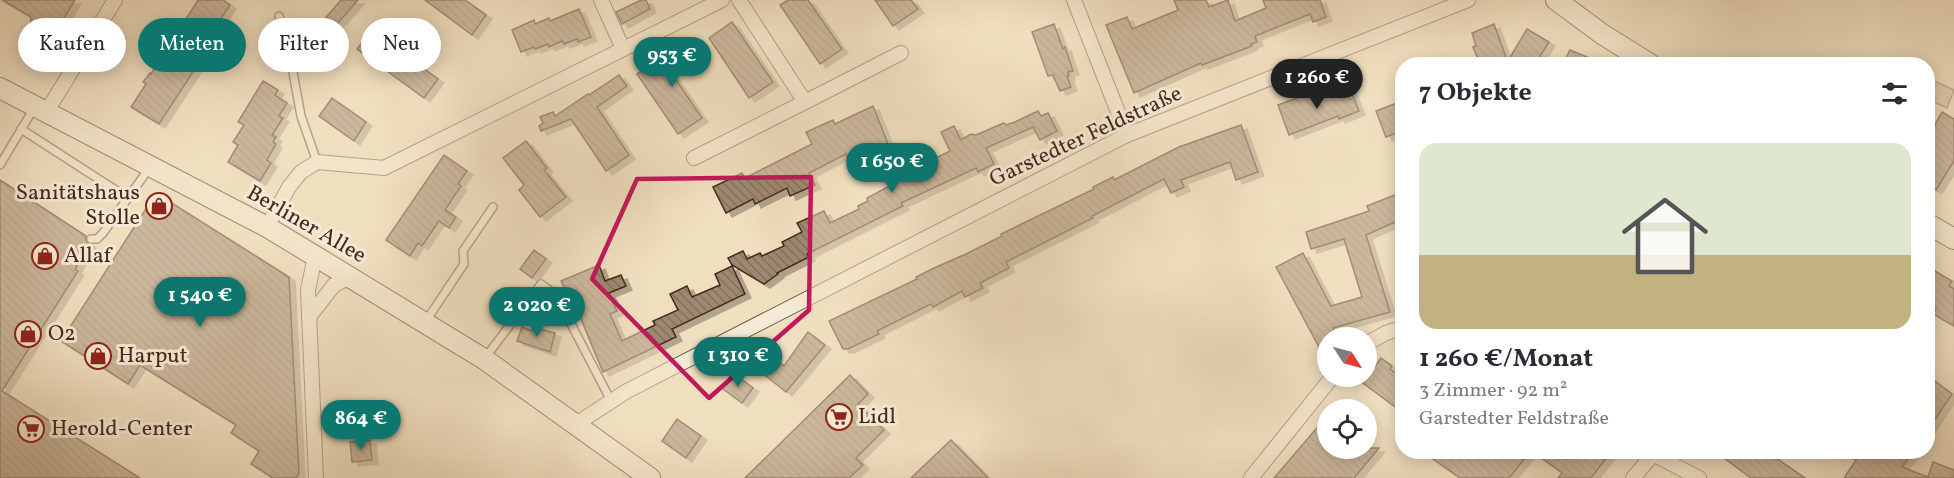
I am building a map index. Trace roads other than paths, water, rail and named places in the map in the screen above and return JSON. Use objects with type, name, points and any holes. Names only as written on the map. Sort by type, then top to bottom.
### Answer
[{"type":"street","points":[[41,109],[115,0]]},
{"type":"street","points":[[601,0],[623,49]]},
{"type":"street","points":[[267,227],[289,187],[301,172],[317,162],[384,168],[722,0]]},
{"type":"street","points":[[739,0],[805,102]]},
{"type":"street","points":[[1074,0],[1127,135]]},
{"type":"street","name":"Garstedter Feldstraße","points":[[576,424],[611,401],[1127,135],[1468,0]]},
{"type":"street","points":[[1556,0],[1602,34],[1639,57]]},
{"type":"street","points":[[694,158],[901,52]]},
{"type":"street","name":"Berliner Allee","points":[[0,88],[267,227],[484,359],[650,478]]},
{"type":"street","points":[[1935,228],[1954,239]]},
{"type":"street","points":[[315,256],[308,290],[316,478]]},
{"type":"street","points":[[309,317],[334,285],[350,277]]},
{"type":"street","points":[[1377,338],[1395,330]]},
{"type":"street","points":[[1251,478],[1324,387]]},
{"type":"street","points":[[1634,478],[1648,459]]},
{"type":"street","points":[[1663,459],[1699,478]]},
{"type":"lane","points":[[279,16],[290,56],[301,116],[317,162]]},
{"type":"lane","points":[[0,165],[21,129],[41,109]]},
{"type":"lane","points":[[21,129],[128,198]]},
{"type":"lane","points":[[91,239],[97,239],[103,233],[150,167]]},
{"type":"lane","points":[[425,323],[464,264],[464,251],[493,207]]},
{"type":"lane","points":[[484,359],[541,284],[556,295],[611,401]]},
{"type":"place","name":"Sanitätshaus Stolle","points":[[159,206]]},
{"type":"place","name":"Allaf","points":[[45,256]]},
{"type":"place","name":"O2","points":[[28,334]]},
{"type":"place","name":"Harput","points":[[98,356]]},
{"type":"place","name":"Lidl","points":[[839,417]]},
{"type":"place","name":"Herold-Center","points":[[31,429]]}]
